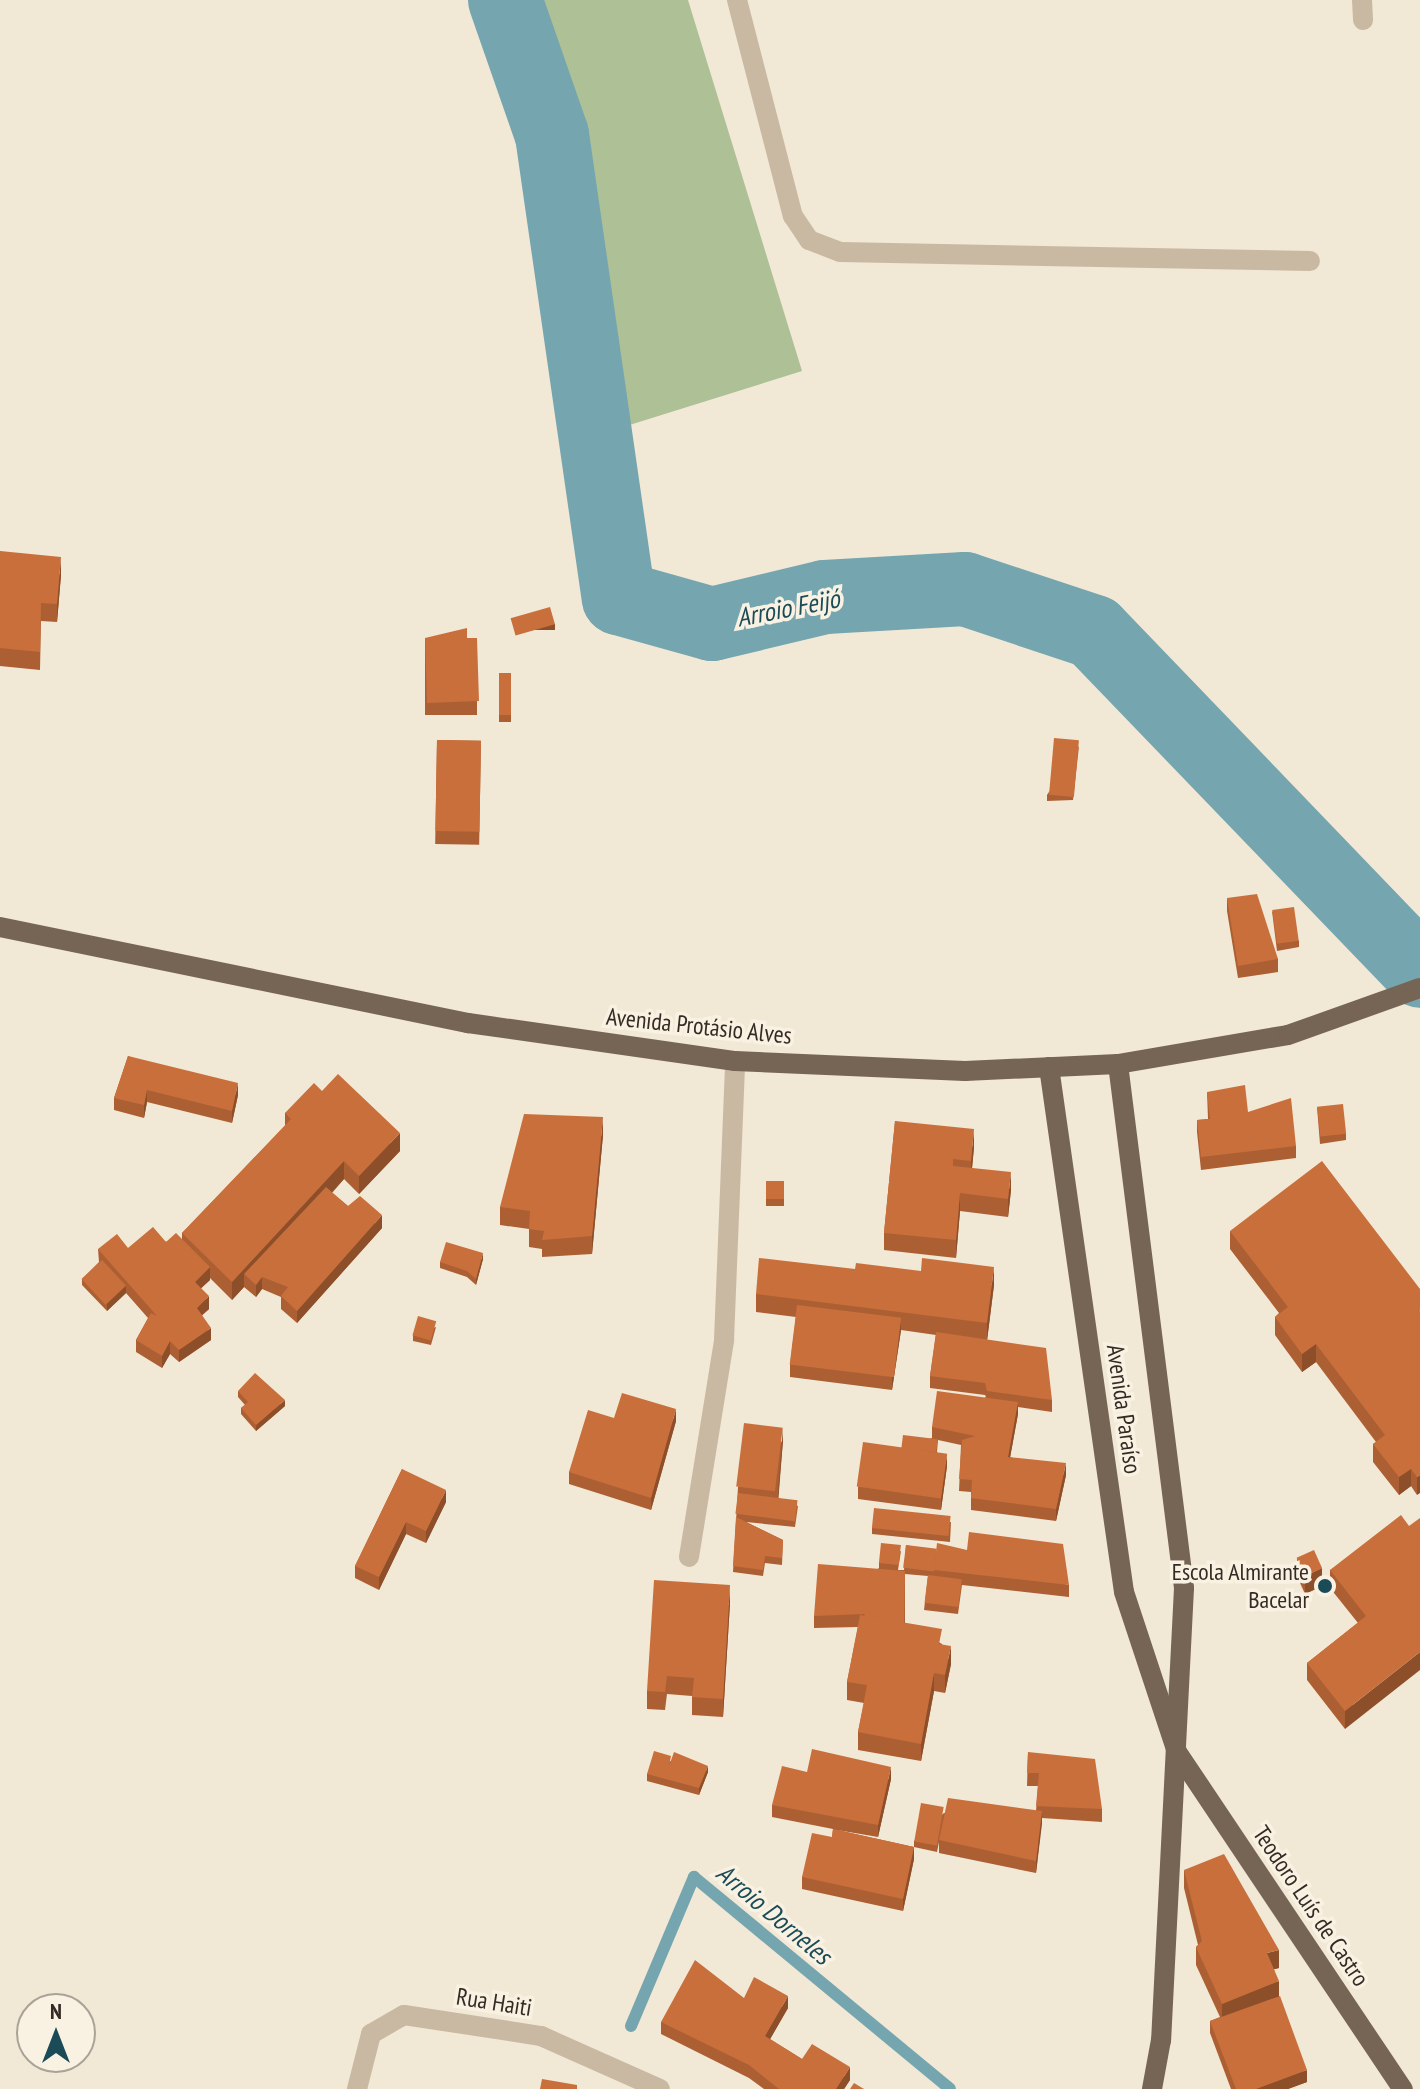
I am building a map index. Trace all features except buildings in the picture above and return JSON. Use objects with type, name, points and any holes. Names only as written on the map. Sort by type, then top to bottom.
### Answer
[{"type":"main road","name":"Avenida Protásio Alves","points":[[0,927],[468,1023],[735,1061],[1049,1067],[1118,1064],[1288,1035],[1420,988]]},
{"type":"main road","name":"Avenida Paraíso","points":[[1118,1064],[1184,1588],[1177,1752],[1152,2089]]},
{"type":"main road","name":"Avenida Paraíso","points":[[1049,1067],[1124,1592],[1177,1752]]},
{"type":"main road","name":"Teodoro Luís de Castro","points":[[1177,1752],[1403,2089]]},
{"type":"street","points":[[737,0],[793,216],[809,240],[840,252],[1310,261]]},
{"type":"street","points":[[689,1557],[724,1340],[735,1061]]},
{"type":"street","name":"Rua Haiti","points":[[357,2089],[371,2034],[404,2015],[541,2036],[660,2089]]},
{"type":"green space","points":[[524,0],[688,0],[802,371],[607,432],[567,134]]},
{"type":"waterway","name":"Arroio Feijó","points":[[505,0],[552,135],[619,598],[712,624],[825,597],[965,589],[1094,632],[1420,971]]},
{"type":"waterway","name":"Arroio Dorneles","points":[[631,2026],[694,1877],[950,2089]]},
{"type":"place","name":"Escola Almirante Bacelar","points":[[1325,1586]]}]
